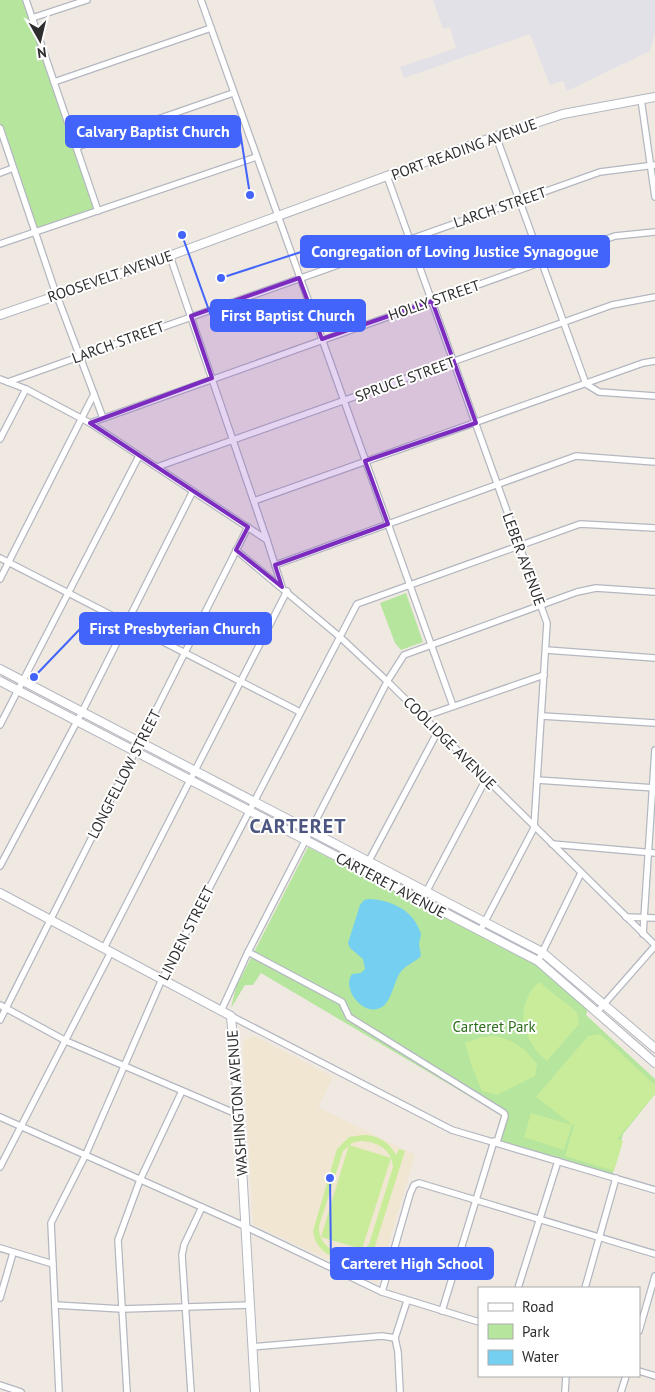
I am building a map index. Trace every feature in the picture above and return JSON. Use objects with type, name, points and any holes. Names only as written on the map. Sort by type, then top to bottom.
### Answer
[{"type":"street","points":[[26,0],[98,211]]},
{"type":"street","points":[[32,18],[87,0]]},
{"type":"street","points":[[201,0],[453,706]]},
{"type":"street","points":[[54,82],[211,28]]},
{"type":"street","points":[[76,147],[233,93]]},
{"type":"street","name":"PORT READING AVENUE","points":[[277,216],[496,136],[563,114],[655,97]]},
{"type":"street","points":[[641,100],[653,165],[655,197]]},
{"type":"street","points":[[0,128],[35,232],[103,418]]},
{"type":"street","points":[[496,136],[586,384],[599,392],[655,396]]},
{"type":"street","points":[[0,244],[256,157]]},
{"type":"street","name":"LARCH STREET","points":[[8,382],[600,172],[653,165]]},
{"type":"street","points":[[0,173],[13,168]]},
{"type":"street","name":"LEBER AVENUE","points":[[387,176],[547,623],[534,828]]},
{"type":"street","name":"ROOSEVELT AVENUE","points":[[0,315],[170,256],[277,216]]},
{"type":"street","name":"HOLLY STREET","points":[[90,423],[615,236],[655,232]]},
{"type":"street","points":[[170,256],[234,440],[282,587]]},
{"type":"street","name":"SPRUCE STREET","points":[[157,467],[612,305],[655,297]]},
{"type":"street","points":[[254,500],[643,363],[655,361]]},
{"type":"street","points":[[0,379],[26,389],[90,423],[267,540]]},
{"type":"street","points":[[0,439],[26,389]]},
{"type":"street","points":[[0,579],[83,419],[94,394]]},
{"type":"street","points":[[0,725],[139,456]]},
{"type":"street","points":[[275,565],[576,456],[655,462]]},
{"type":"street","points":[[0,866],[82,712],[194,491]]},
{"type":"street","name":"LINDEN STREET","points":[[59,1392],[52,1223],[162,979],[358,603],[580,524],[655,528]]},
{"type":"street","name":"LONGFELLOW STREET","points":[[0,1020],[3,1007],[50,920],[248,527]]},
{"type":"street","name":"COOLIDGE AVENUE","points":[[236,550],[288,591],[388,682],[655,946]]},
{"type":"street","points":[[0,558],[300,712]]},
{"type":"street","points":[[221,1011],[248,952],[404,654],[596,588],[655,592]]},
{"type":"street","points":[[104,948],[288,591]]},
{"type":"street","points":[[546,650],[655,658]]},
{"type":"street","name":"CARTERET AVENUE","points":[[0,669],[427,890],[542,952],[654,1047]]},
{"type":"street","points":[[423,716],[544,675]]},
{"type":"street","name":"CARTERET AVENUE","points":[[0,681],[190,782],[538,961],[655,1063]]},
{"type":"street","points":[[542,716],[655,723]]},
{"type":"street","points":[[364,870],[438,731]]},
{"type":"street","points":[[643,934],[652,853],[655,750]]},
{"type":"street","points":[[422,900],[486,779]]},
{"type":"street","points":[[537,780],[654,788]]},
{"type":"street","points":[[480,931],[534,828]]},
{"type":"street","points":[[552,844],[652,853]]},
{"type":"street","points":[[538,961],[581,873]]},
{"type":"street","name":"WASHINGTON AVENUE","points":[[0,893],[230,1016],[239,1115],[251,1305],[254,1392]]},
{"type":"street","points":[[626,917],[655,918]]},
{"type":"street","points":[[597,1012],[655,946]]},
{"type":"street","points":[[0,1167],[111,952]]},
{"type":"street","points":[[248,952],[342,1002],[349,1017],[504,1113],[505,1116],[476,1200],[442,1311]]},
{"type":"street","points":[[3,1007],[66,1041],[239,1115]]},
{"type":"street","points":[[230,1016],[437,1124],[655,1190]]},
{"type":"street","points":[[645,1055],[654,1047]]},
{"type":"street","points":[[127,1392],[118,1240],[140,1180],[182,1091]]},
{"type":"street","points":[[0,1117],[246,1226],[382,1292],[478,1322]]},
{"type":"street","points":[[518,1287],[558,1160]]},
{"type":"street","points":[[585,1287],[616,1178]]},
{"type":"street","points":[[382,1292],[410,1194],[414,1185],[419,1183],[655,1254]]},
{"type":"street","points":[[191,1392],[182,1255],[184,1245],[202,1207]]},
{"type":"street","points":[[0,1248],[53,1264]]},
{"type":"street","points":[[0,1298],[13,1253]]},
{"type":"street","points":[[640,1328],[655,1276]]},
{"type":"street","points":[[400,1392],[395,1338],[407,1301]]},
{"type":"street","points":[[55,1305],[122,1309],[251,1305]]},
{"type":"street","points":[[252,1346],[382,1336],[395,1338]]},
{"type":"street","points":[[640,1371],[655,1376]]},
{"type":"street","points":[[565,1392],[566,1377]]},
{"type":"street","points":[[621,1392],[626,1377]]},
{"type":"street","points":[[0,1385],[21,1392]]},
{"type":"highlighted area","points":[[299,278],[322,339],[432,301],[476,423],[365,461],[388,524],[275,565],[282,587],[236,550],[248,527],[90,423],[212,378],[191,316]]},
{"type":"shaded area","points":[[433,0],[655,0],[655,33],[650,51],[567,91],[563,81],[550,85],[530,34],[404,78],[400,67],[456,48],[450,27],[443,29]]},
{"type":"shaded area","points":[[254,1036],[333,1077],[318,1107],[415,1155],[377,1283],[253,1224],[243,1045],[245,1039]]},
{"type":"green space","points":[[0,0],[28,0],[99,209],[34,229],[0,129]]},
{"type":"green space","points":[[406,593],[423,642],[401,650],[395,643],[380,603]]},
{"type":"green space","name":"Carteret Park","points":[[308,847],[540,967],[588,1009],[586,1015],[655,1079],[655,1094],[623,1134],[612,1176],[494,1142],[501,1115],[261,973],[253,985],[245,985],[231,1008],[236,987]]},
{"type":"green space","points":[[539,982],[577,1012],[579,1024],[547,1061],[538,1053],[527,1033],[524,1023],[526,1001],[531,991]]},
{"type":"green space","points":[[600,1034],[655,1085],[655,1094],[617,1139],[623,1141],[614,1171],[565,1156],[574,1126],[536,1097],[588,1036]]},
{"type":"green space","points":[[494,1036],[518,1046],[528,1053],[537,1064],[535,1076],[497,1095],[482,1091],[465,1043],[483,1037]]},
{"type":"green space","points":[[531,1113],[572,1125],[564,1150],[524,1137]]},
{"type":"green space","points":[[373,1136],[390,1146],[396,1155],[399,1149],[405,1151],[369,1265],[363,1263],[365,1256],[348,1260],[332,1257],[325,1253],[315,1240],[313,1231],[337,1149],[349,1137]],"holes":[[[366,1141],[382,1147],[390,1155],[393,1167],[369,1244],[362,1250],[346,1254],[337,1252],[324,1243],[320,1235],[319,1226],[343,1151],[352,1143]]]},
{"type":"green space","points":[[349,1145],[391,1158],[362,1249],[321,1237]]},
{"type":"water","points":[[369,899],[393,904],[401,908],[413,919],[421,934],[419,944],[421,956],[402,970],[388,1001],[382,1007],[375,1009],[368,1009],[356,1000],[352,994],[349,980],[352,974],[361,973],[365,969],[363,959],[350,948],[348,943],[360,905],[364,900]]},
{"type":"place","name":"Calvary Baptist Church","points":[[250,195]]},
{"type":"place","name":"First Baptist Church","points":[[182,235]]},
{"type":"place","name":"Congregation of Loving Justice Synagogue","points":[[221,278]]},
{"type":"place","name":"First Presbyterian Church","points":[[34,677]]},
{"type":"place","name":"Carteret High School","points":[[330,1178]]},
{"type":"district","name":"CARTERET","points":[[298,826]]}]
